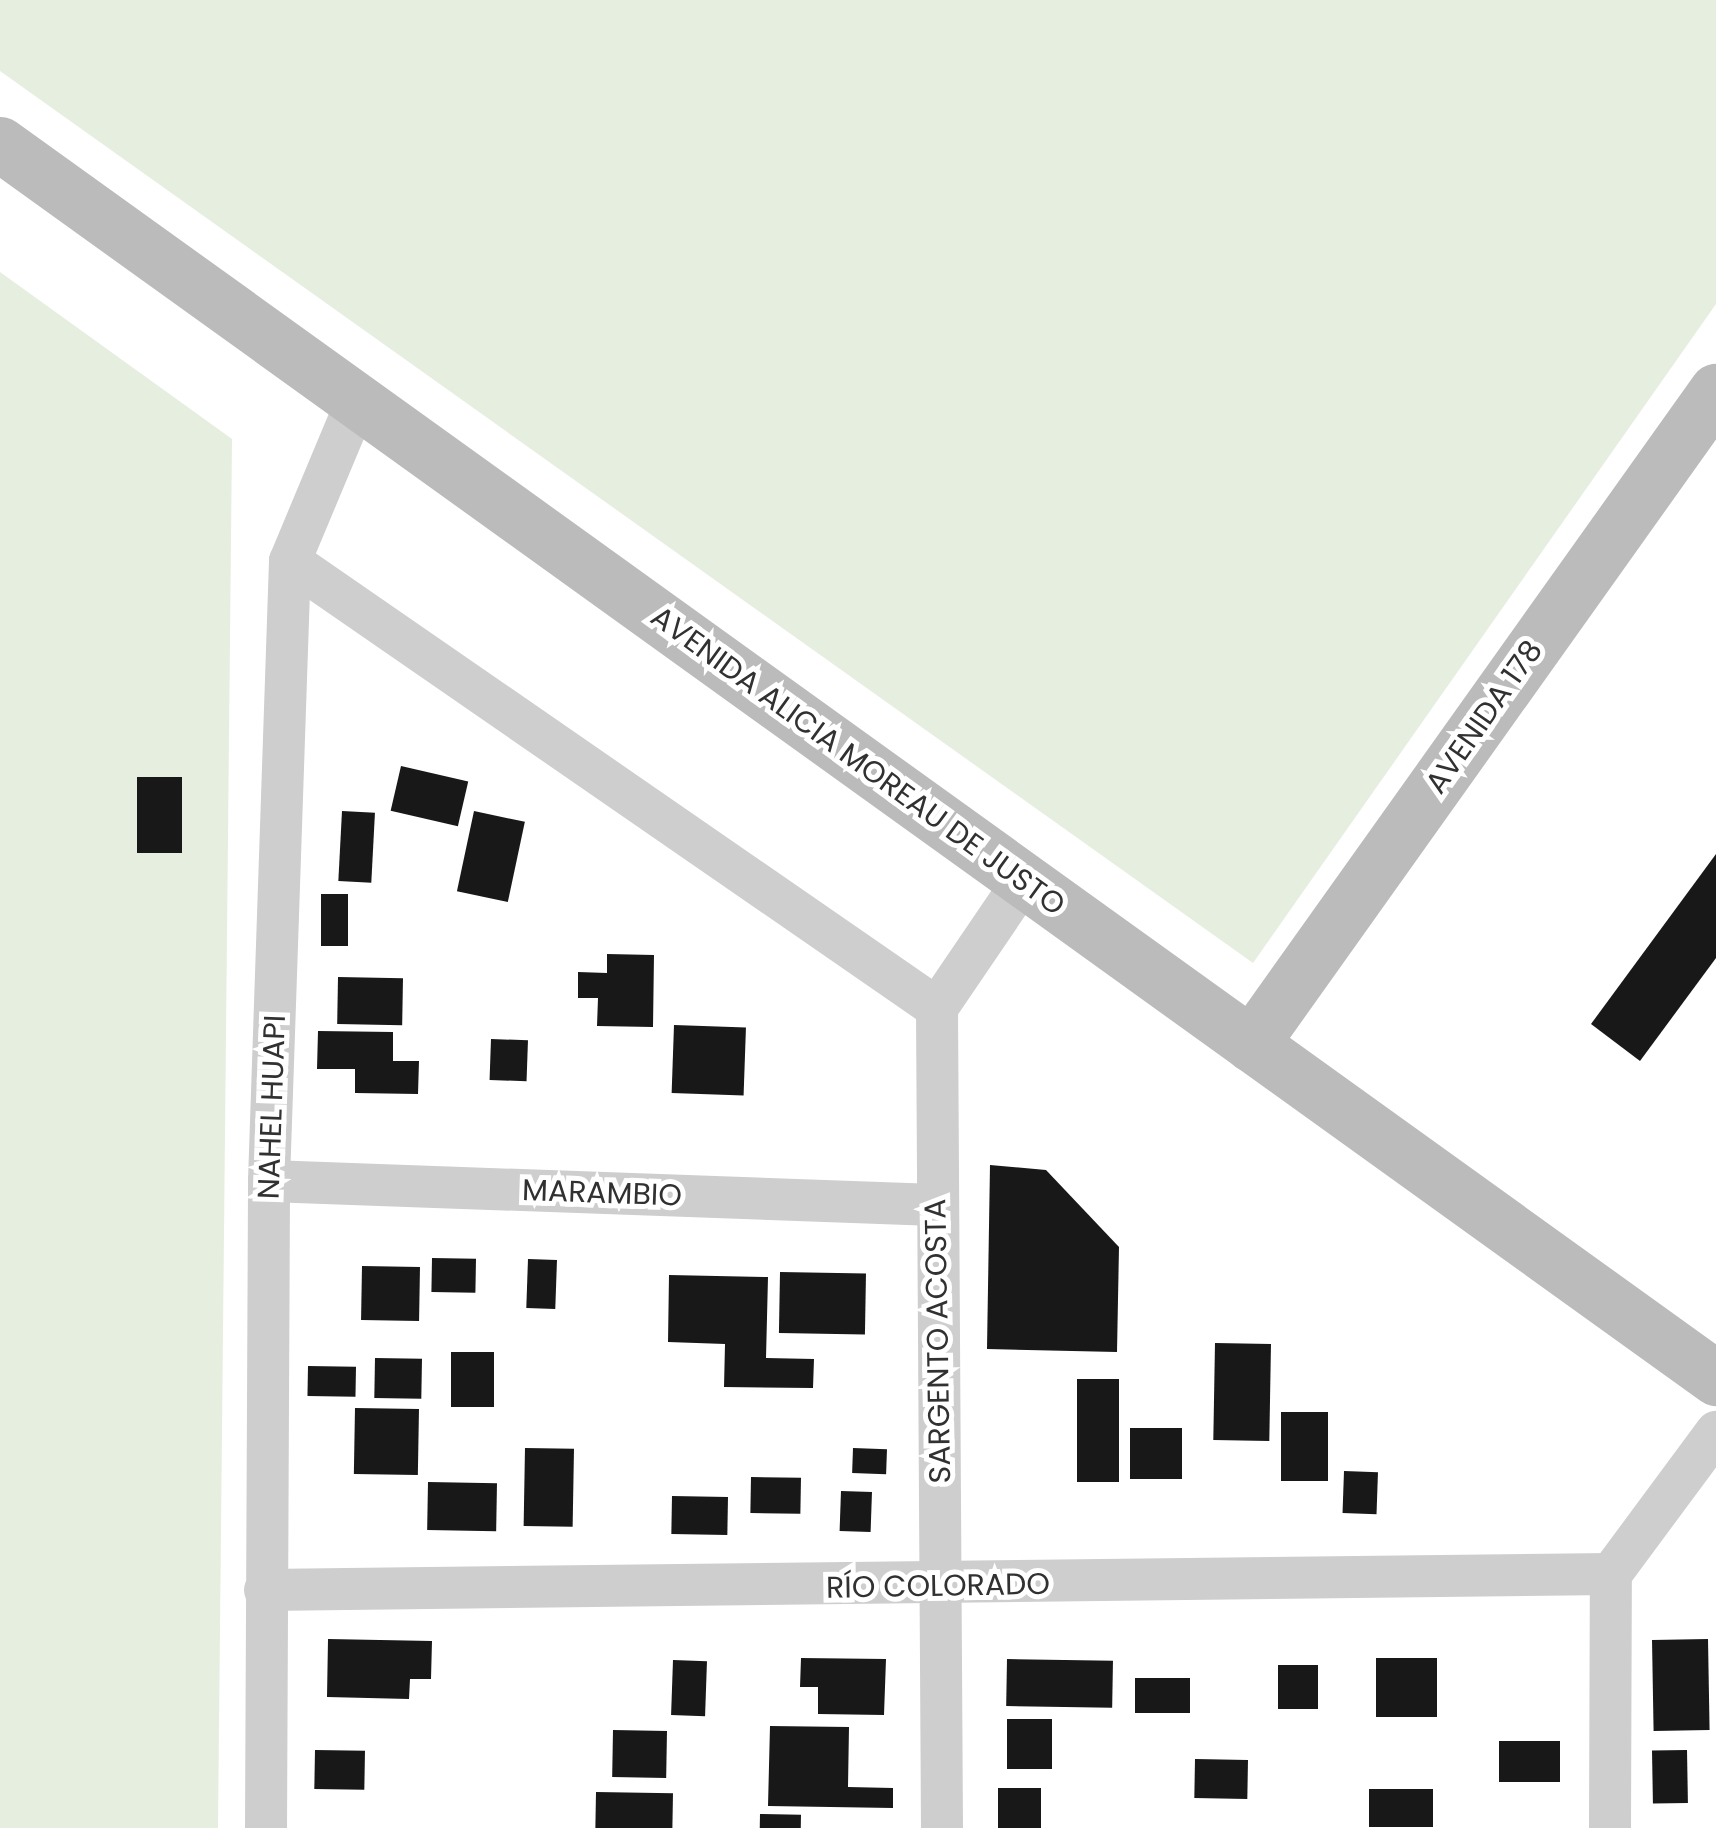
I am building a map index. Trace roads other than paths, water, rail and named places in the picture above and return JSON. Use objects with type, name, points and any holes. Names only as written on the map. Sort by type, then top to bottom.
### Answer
[{"type":"main road","name":"AVENIDA ALICIA MOREAU DE JUSTO","points":[[0,144],[1716,1378]]},
{"type":"main road","name":"AVENIDA 178","points":[[1252,1044],[1716,390]]},
{"type":"street","name":"NAHEL HUAPI","points":[[266,1828],[269,1181],[290,561],[357,401]]},
{"type":"street","points":[[290,561],[937,1008],[1024,880]]},
{"type":"street","name":"SARGENTO ACOSTA","points":[[937,1008],[942,1828]]},
{"type":"street","name":"MARAMBIO","points":[[269,1181],[936,1205]]},
{"type":"street","points":[[1610,1828],[1611,1574],[1716,1432]]},
{"type":"street","name":"RÍO COLORADO","points":[[265,1590],[942,1587],[1611,1574]]}]
